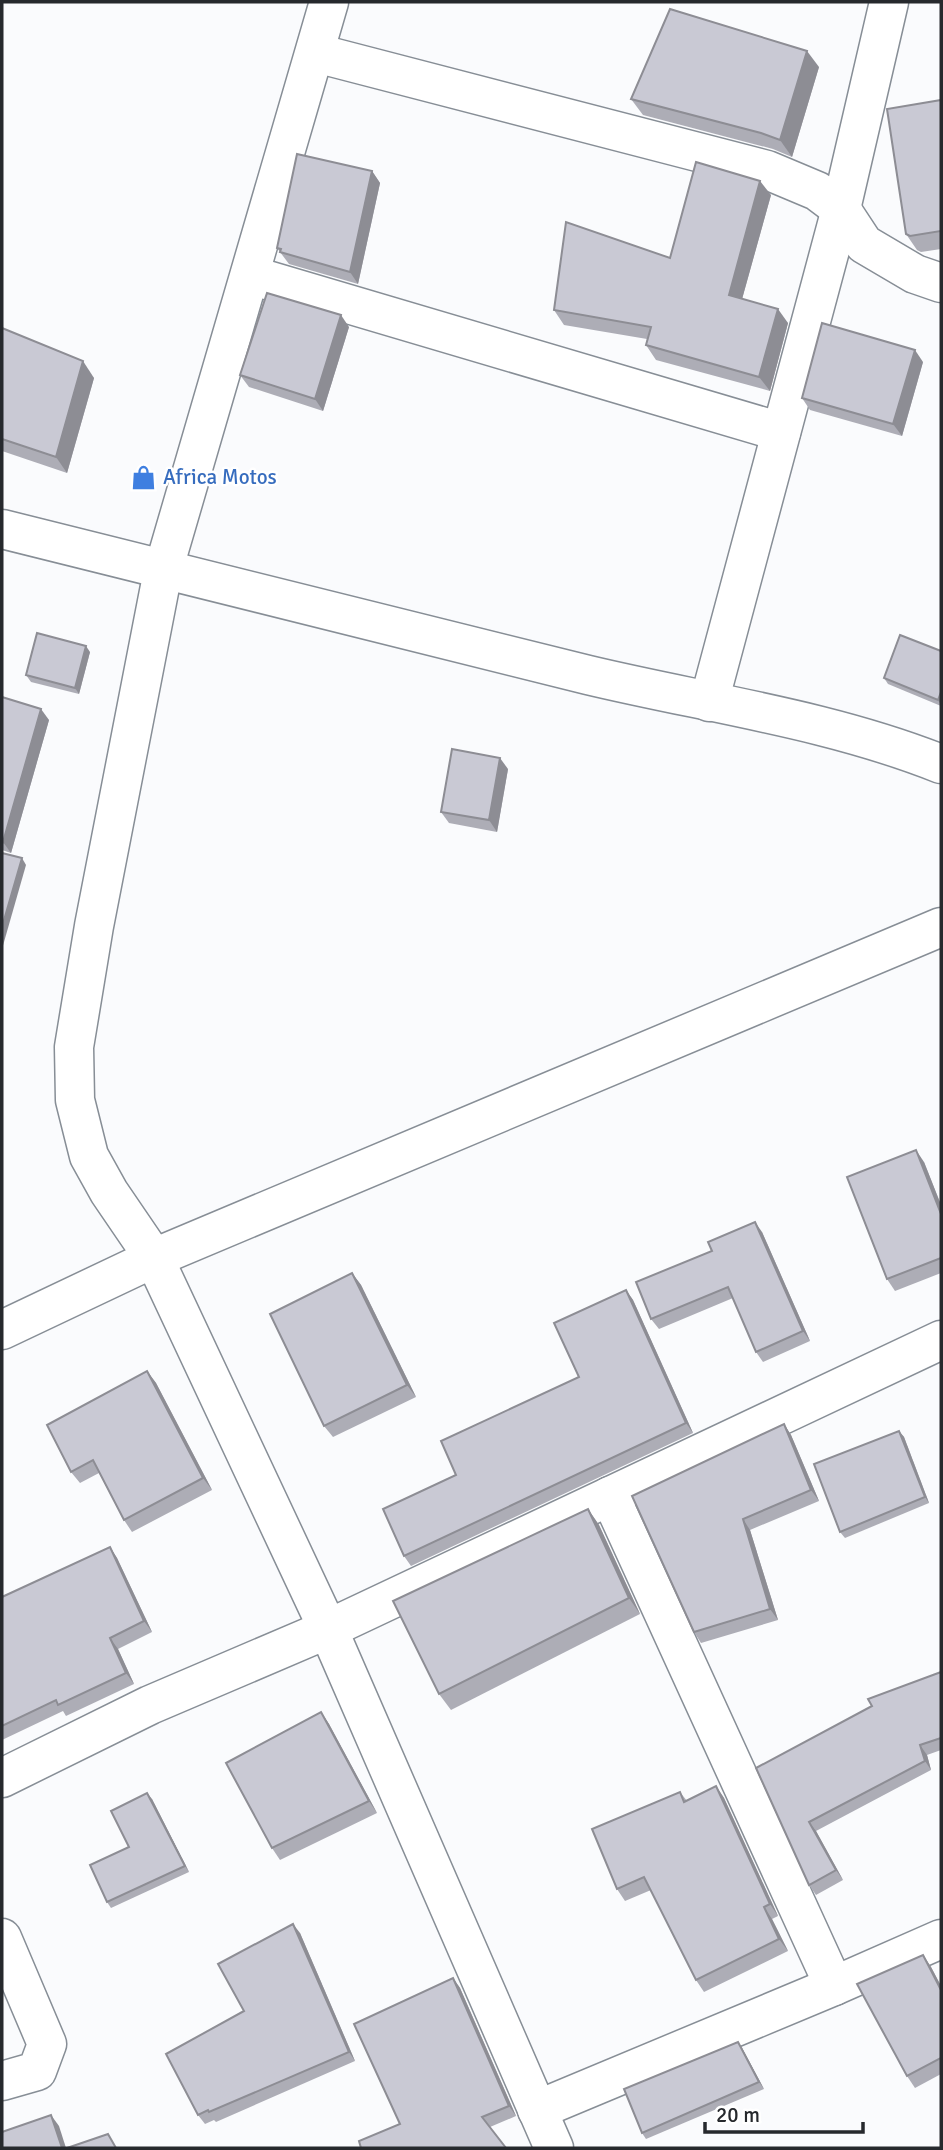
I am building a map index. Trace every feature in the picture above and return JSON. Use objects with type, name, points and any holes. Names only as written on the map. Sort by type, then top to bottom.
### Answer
[{"type":"street","points":[[329,2],[163,571],[94,926],[74,1047],[75,1100],[89,1156],[109,1192],[154,1258],[328,1629],[554,2148]]},
{"type":"street","points":[[709,702],[841,209],[889,2]]},
{"type":"street","points":[[316,53],[767,170],[817,191],[841,209],[864,244],[915,274],[941,283]]},
{"type":"street","points":[[250,275],[781,432]]},
{"type":"street","points":[[2,529],[590,675],[839,730],[941,764]]},
{"type":"street","points":[[2,1329],[154,1258],[941,927]]},
{"type":"street","points":[[2,1778],[150,1705],[328,1629],[941,1340]]},
{"type":"street","points":[[610,1496],[834,1986]]},
{"type":"street","points":[[2,1938],[47,2044],[37,2071],[2,2081]]},
{"type":"street","points":[[537,2110],[941,1939]]},
{"type":"building","points":[[670,9],[807,51],[780,140],[631,99]]},
{"type":"building","points":[[941,100],[941,231],[910,236],[906,234],[887,109]]},
{"type":"building","points":[[297,154],[372,171],[350,272],[280,252],[281,249],[277,248]]},
{"type":"building","points":[[696,162],[760,181],[729,295],[778,309],[759,377],[646,345],[651,327],[554,310],[566,222],[670,258]]},
{"type":"building","points":[[267,293],[341,315],[315,399],[240,375]]},
{"type":"building","points":[[822,323],[915,350],[893,424],[802,398]]},
{"type":"building","points":[[2,328],[83,361],[56,457],[2,439]]},
{"type":"building","points":[[37,633],[86,646],[75,688],[26,675]]},
{"type":"building","points":[[900,635],[941,651],[941,692],[938,700],[884,678]]},
{"type":"building","points":[[2,697],[41,709],[3,842],[2,841]]},
{"type":"building","points":[[452,749],[500,758],[489,820],[441,812]]},
{"type":"building","points":[[2,853],[22,858],[2,927]]},
{"type":"building","points":[[916,1150],[941,1214],[941,1258],[887,1279],[847,1177]]},
{"type":"building","points":[[755,1222],[803,1331],[756,1352],[728,1287],[651,1319],[636,1282],[712,1251],[708,1242]]},
{"type":"building","points":[[352,1273],[407,1385],[324,1426],[270,1314]]},
{"type":"building","points":[[626,1290],[686,1423],[404,1556],[383,1509],[456,1475],[441,1441],[579,1377],[554,1323]]},
{"type":"building","points":[[147,1371],[203,1478],[124,1520],[93,1460],[71,1472],[47,1425]]},
{"type":"building","points":[[784,1424],[811,1490],[743,1519],[770,1609],[694,1632],[632,1496]]},
{"type":"building","points":[[899,1431],[925,1497],[840,1532],[814,1464]]},
{"type":"building","points":[[588,1509],[629,1598],[439,1694],[393,1601]]},
{"type":"building","points":[[110,1547],[144,1621],[110,1638],[126,1673],[58,1705],[56,1700],[2,1726],[2,1597]]},
{"type":"building","points":[[941,1672],[941,1738],[920,1745],[925,1761],[809,1822],[836,1870],[809,1885],[756,1768],[872,1706],[868,1699]]},
{"type":"building","points":[[321,1712],[369,1801],[272,1848],[226,1763]]},
{"type":"building","points":[[716,1786],[770,1904],[764,1907],[779,1939],[696,1980],[644,1877],[617,1889],[592,1829],[680,1792],[684,1802]]},
{"type":"building","points":[[147,1793],[185,1866],[107,1902],[90,1865],[129,1847],[111,1811]]},
{"type":"building","points":[[293,1924],[349,2052],[198,2115],[166,2054],[244,2011],[218,1964]]},
{"type":"building","points":[[923,1955],[941,1990],[941,2058],[907,2076],[857,1984]]},
{"type":"building","points":[[453,1978],[509,2106],[482,2117],[506,2148],[361,2148],[359,2141],[400,2124],[354,2024]]},
{"type":"building","points":[[738,2042],[759,2082],[642,2133],[624,2089]]},
{"type":"building","points":[[51,2115],[62,2148],[2,2148],[2,2132]]},
{"type":"building","points":[[108,2134],[116,2148],[67,2148]]},
{"type":"place","name":"Africa Motos","points":[[143,477]]}]
